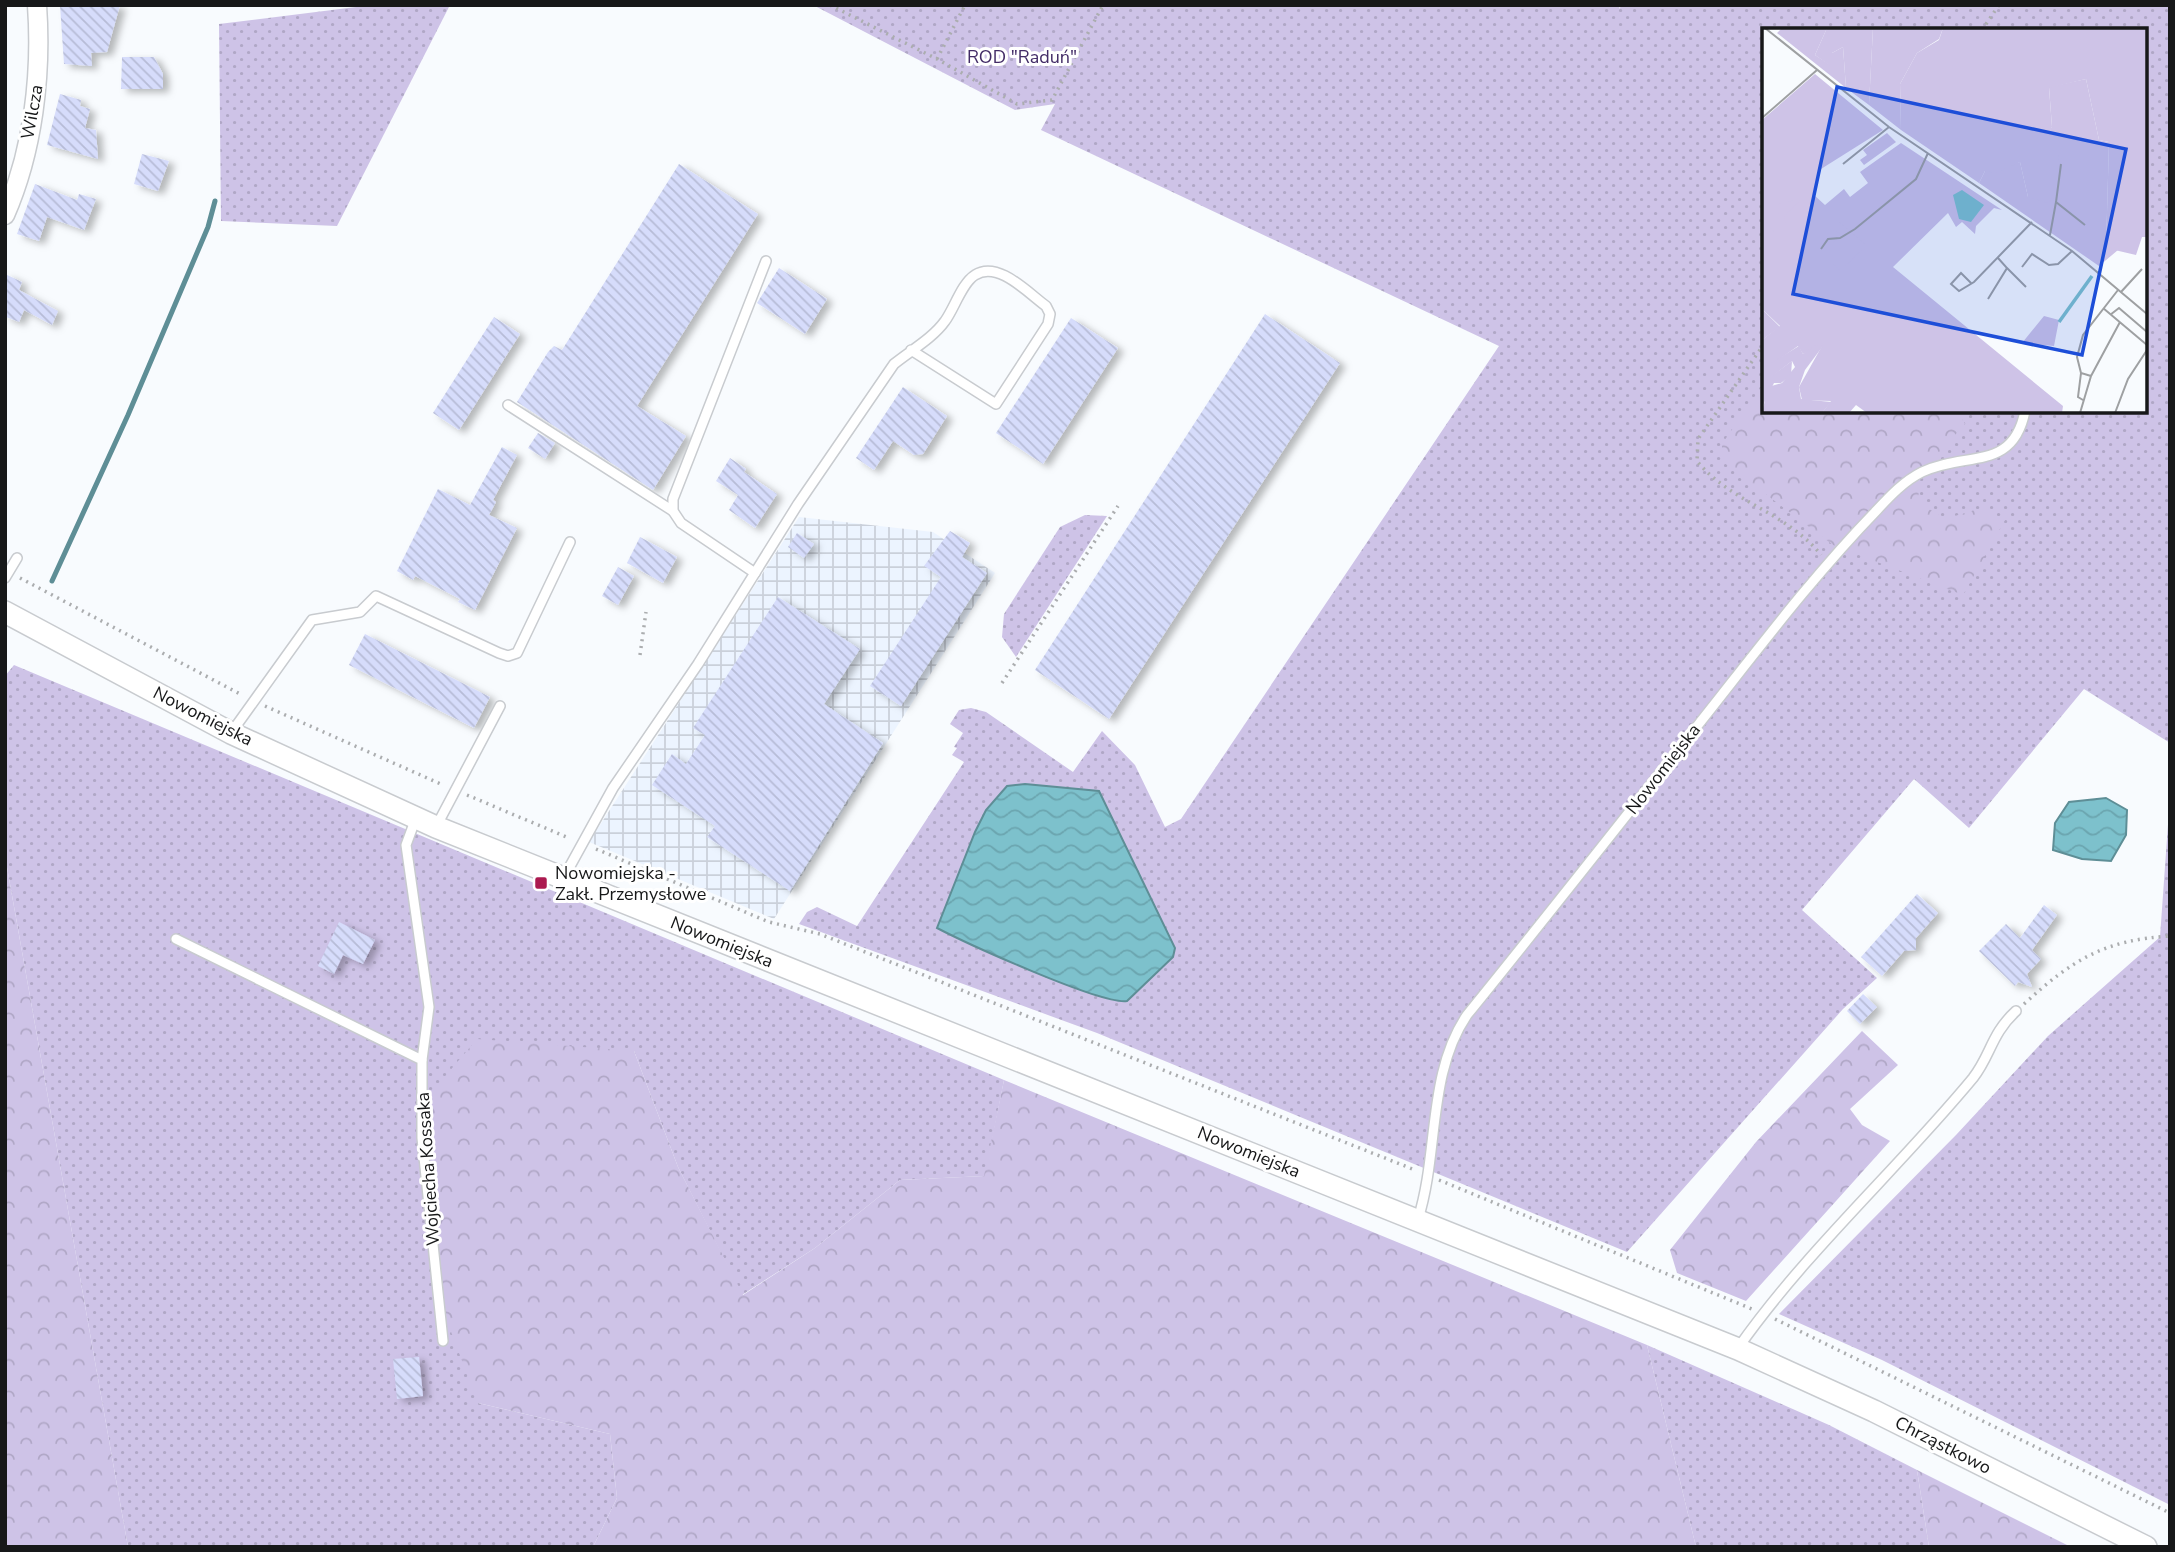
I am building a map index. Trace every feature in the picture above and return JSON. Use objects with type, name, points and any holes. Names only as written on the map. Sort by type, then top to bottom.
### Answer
[{"type":"street","name":"Wilcza","points":[[5,215],[27,146],[38,79],[37,5]]},
{"type":"street","name":"Nowomiejska","points":[[5,612],[231,733],[436,827],[1738,1349]]},
{"type":"street","name":"Chrząstkowo","points":[[1738,1349],[1874,1411],[2146,1547]]},
{"type":"lane","points":[[673,511],[673,499],[766,261]]},
{"type":"lane","points":[[563,878],[581,842],[797,505],[894,364],[911,350],[943,324],[974,275],[988,271],[1001,273],[1046,306],[1050,314],[1048,324],[996,404],[911,350]]},
{"type":"lane","points":[[508,405],[673,511],[681,523],[755,573]]},
{"type":"lane","name":"Nowomiejska","points":[[1418,1219],[1429,1176],[1441,1075],[1457,1030],[1826,562],[1895,491],[1920,473],[1955,461],[1986,458],[2004,451],[2021,432],[2025,413]]},
{"type":"lane","points":[[231,733],[312,620],[360,612],[376,596],[499,653],[508,656],[517,653],[570,542]]},
{"type":"lane","points":[[7,576],[17,558]]},
{"type":"lane","points":[[436,827],[500,706]]},
{"type":"lane","name":"Wojciecha Kossaka","points":[[416,818],[406,845],[429,1007],[422,1060],[422,1139],[443,1341]]},
{"type":"lane","points":[[176,939],[422,1060]]},
{"type":"lane","points":[[1738,1349],[1763,1313],[1975,1075],[1999,1026],[2015,1011]]},
{"type":"path","points":[[830,5],[937,59],[1017,104],[1052,100],[1103,5]]},
{"type":"path","points":[[937,59],[965,5]]},
{"type":"path","points":[[1983,28],[1999,5]]},
{"type":"path","points":[[1762,347],[1698,439],[1697,461],[1712,480],[1807,537],[1826,562]]},
{"type":"path","points":[[1002,683],[1118,506]]},
{"type":"path","points":[[7,576],[70,602],[255,702],[455,790],[769,922],[820,934],[1429,1176],[1763,1313],[2170,1513]]},
{"type":"path","points":[[640,655],[646,612]]},
{"type":"path","points":[[2015,1011],[2057,973],[2092,953],[2133,939],[2170,936]]},
{"type":"shaded area","points":[[799,517],[933,532],[995,573],[774,919],[589,842]]},
{"type":"green space","points":[[372,5],[450,5],[337,226],[221,221],[219,24]]},
{"type":"green space","name":"ROD \"Raduń\"","points":[[813,5],[1620,5],[1619,9],[1622,5],[2170,5],[2170,743],[2084,689],[1969,828],[1914,779],[1802,910],[1877,978],[1843,1009],[1627,1252],[1097,1033],[799,924],[807,912],[817,907],[857,926],[964,762],[952,755],[963,733],[950,724],[959,710],[971,708],[986,712],[1073,772],[1102,731],[1135,765],[1165,827],[1181,819],[1499,346],[1041,130],[1055,104],[1015,110]]},
{"type":"green space","points":[[1762,386],[1762,413],[1959,413],[1965,424],[1920,473],[1918,502],[1945,519],[1978,509],[2005,520],[1963,595],[1833,545],[1722,461],[1722,444]]},
{"type":"green space","points":[[1085,515],[1107,516],[1016,657],[1002,637],[1004,614],[1060,527]]},
{"type":"green space","points":[[14,665],[1004,1080],[985,1176],[900,1180],[815,1248],[742,1295],[678,1167],[634,1051],[478,1403],[610,1434],[617,1498],[593,1547],[128,1547],[5,856],[5,676]]},
{"type":"green space","points":[[2170,796],[2170,1505],[1882,1360],[1779,1314],[1956,1135],[2048,1036],[2160,937]]},
{"type":"green space","points":[[5,856],[128,1547],[5,1547]]},
{"type":"green space","points":[[1862,1031],[1898,1065],[1850,1109],[1862,1125],[1890,1141],[1746,1301],[1677,1273],[1670,1250],[1756,1142]]},
{"type":"green space","points":[[477,1039],[634,1051],[678,1167],[743,1295],[815,1248],[900,1180],[984,1176],[1004,1080],[1647,1345],[1696,1547],[593,1547],[617,1498],[610,1434],[478,1403],[439,1300],[429,1095]]},
{"type":"green space","points":[[1647,1345],[1829,1425],[1917,1470],[1929,1547],[1696,1547]]},
{"type":"green space","points":[[1917,1470],[2071,1547],[1929,1547]]},
{"type":"water","points":[[1025,784],[1099,791],[1175,948],[1173,957],[1127,1001],[1113,1000],[1063,984],[937,928],[986,810],[1007,786]]},
{"type":"water","points":[[2106,798],[2127,810],[2126,835],[2111,861],[2082,859],[2053,850],[2055,823],[2069,802]]},
{"type":"building","points":[[60,5],[120,5],[107,52],[91,53],[92,66],[64,64]]},
{"type":"building","points":[[122,57],[154,57],[163,74],[163,89],[121,89]]},
{"type":"building","points":[[60,94],[81,100],[80,106],[90,109],[85,128],[96,130],[98,159],[47,145]]},
{"type":"building","points":[[142,154],[169,161],[158,191],[134,184]]},
{"type":"building","points":[[679,164],[758,214],[637,406],[686,436],[653,490],[517,402],[548,352],[554,346],[562,350]]},
{"type":"building","points":[[35,184],[77,200],[79,194],[96,199],[84,230],[47,217],[39,241],[17,234]]},
{"type":"building","points":[[779,268],[827,299],[805,334],[757,303]]},
{"type":"building","points":[[5,274],[22,282],[19,290],[58,311],[52,325],[24,310],[19,322],[6,317],[5,319]]},
{"type":"building","points":[[1265,314],[1340,363],[1109,719],[1035,670]]},
{"type":"building","points":[[494,317],[520,334],[459,430],[433,413]]},
{"type":"building","points":[[1071,318],[1118,348],[1043,464],[996,433]]},
{"type":"building","points":[[903,387],[947,416],[923,454],[914,455],[893,441],[874,470],[856,458]]},
{"type":"building","points":[[538,433],[555,443],[545,459],[528,448]]},
{"type":"building","points":[[502,447],[517,455],[493,500],[496,502],[489,515],[517,528],[475,610],[458,602],[460,599],[415,576],[413,580],[397,571],[438,489],[470,505]]},
{"type":"building","points":[[730,458],[746,469],[744,472],[777,494],[755,528],[729,510],[738,495],[716,481]]},
{"type":"building","points":[[950,531],[970,543],[962,557],[987,573],[901,706],[870,686],[941,577],[924,566]]},
{"type":"building","points":[[797,533],[814,544],[804,558],[788,547]]},
{"type":"building","points":[[640,537],[677,557],[663,583],[627,563]]},
{"type":"building","points":[[618,567],[634,576],[618,605],[602,596]]},
{"type":"building","points":[[778,597],[860,649],[824,704],[883,743],[790,891],[707,837],[715,826],[652,785],[672,754],[686,764],[705,735],[693,728]]},
{"type":"building","points":[[365,634],[490,697],[474,728],[349,665]]},
{"type":"building","points":[[1917,894],[1938,913],[1916,938],[1916,950],[1904,951],[1882,976],[1861,957]]},
{"type":"building","points":[[2044,905],[2057,915],[2032,950],[2041,959],[2027,974],[2032,987],[2018,982],[2015,986],[1979,951],[2006,924],[2020,938]]},
{"type":"building","points":[[339,922],[375,940],[363,964],[343,955],[334,974],[318,966]]},
{"type":"building","points":[[1863,994],[1877,1007],[1860,1024],[1847,1011]]},
{"type":"building","points":[[419,1357],[423,1396],[397,1399],[393,1359]]},
{"type":"waterway","points":[[52,581],[128,415],[208,227],[215,201]]},
{"type":"place","name":"Nowomiejska - Zakł. Przemysłowe","points":[[541,883]]}]
